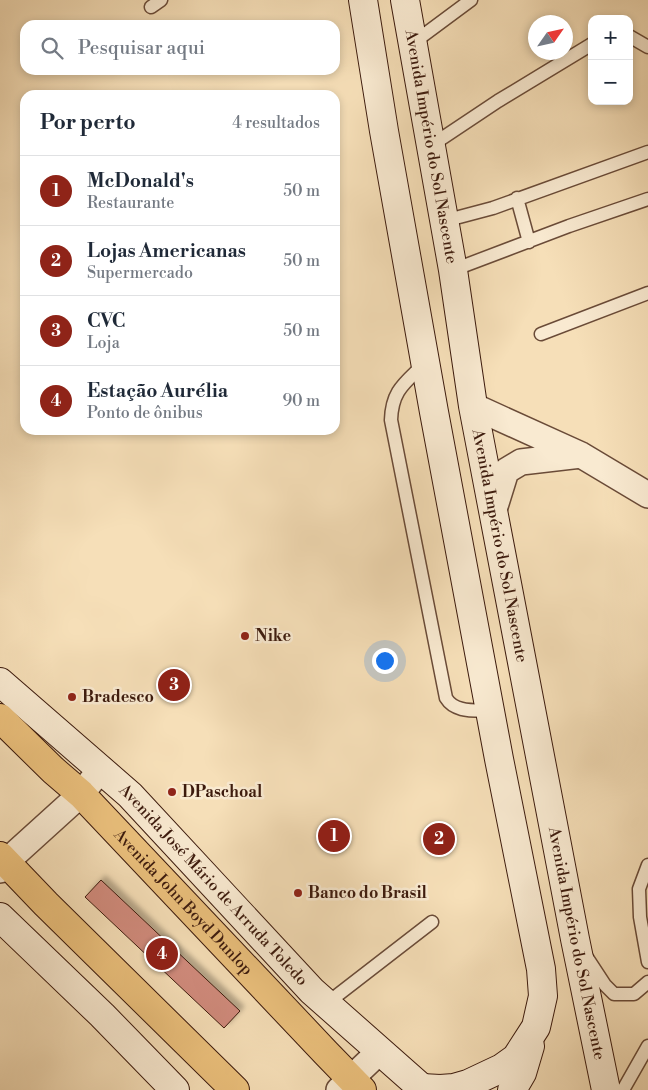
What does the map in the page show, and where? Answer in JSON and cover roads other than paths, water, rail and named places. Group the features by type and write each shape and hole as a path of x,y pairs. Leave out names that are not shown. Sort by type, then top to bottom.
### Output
{"main road":[{"path":"363,0 384,131 426,362 541,969 543,996 536,1028 522,1073 512,1090"},
{"name":"Avenida Império do Sol Nascente","path":"405,0 453,270 473,406 575,939 606,1090"},
{"name":"Avenida José Mário de Arruda Toledo","path":"0,682 130,795 312,991 423,1089"},
{"name":"Avenida John Boyd Dunlop","path":"0,718 53,770 81,794 351,1086"},
{"path":"2,862 235,1090"},
{"path":"0,917 102,1015 175,1090"},
{"path":"423,1089 454,1088 468,1084 509,1064 522,1050 536,1028"}],"street":[{"path":"473,406 581,455 648,495"},
{"path":"493,513 506,471 521,462 581,455"},
{"path":"2,862 81,794 100,769"},
{"path":"351,1086 380,1051"}],"lane":[{"path":"412,43 471,0"},
{"path":"633,38 648,47"},
{"path":"432,146 498,101 588,46"},
{"path":"444,221 493,208 648,152"},
{"path":"517,198 529,242"},
{"path":"453,270 648,199"},
{"path":"541,334 648,293"},
{"path":"426,362 397,391 391,407 391,420 446,698 452,706 457,708 491,712"},
{"path":"648,866 638,889 640,917 648,962"},
{"path":"326,1004 432,922"},
{"path":"575,939 614,994 634,994 648,982"},
{"path":"623,1090 648,1046"}],"place":[{"name":"Nike","path":"245,636"},
{"name":"CVC","path":"174,685"},
{"name":"Bradesco","path":"72,697"},
{"name":"DPaschoal","path":"172,792"},
{"name":"McDonald's","path":"334,836"},
{"name":"Lojas Americanas","path":"439,839"},
{"name":"Banco do Brasil","path":"298,893"},
{"name":"Estação Aurélia","path":"162,954"}]}
